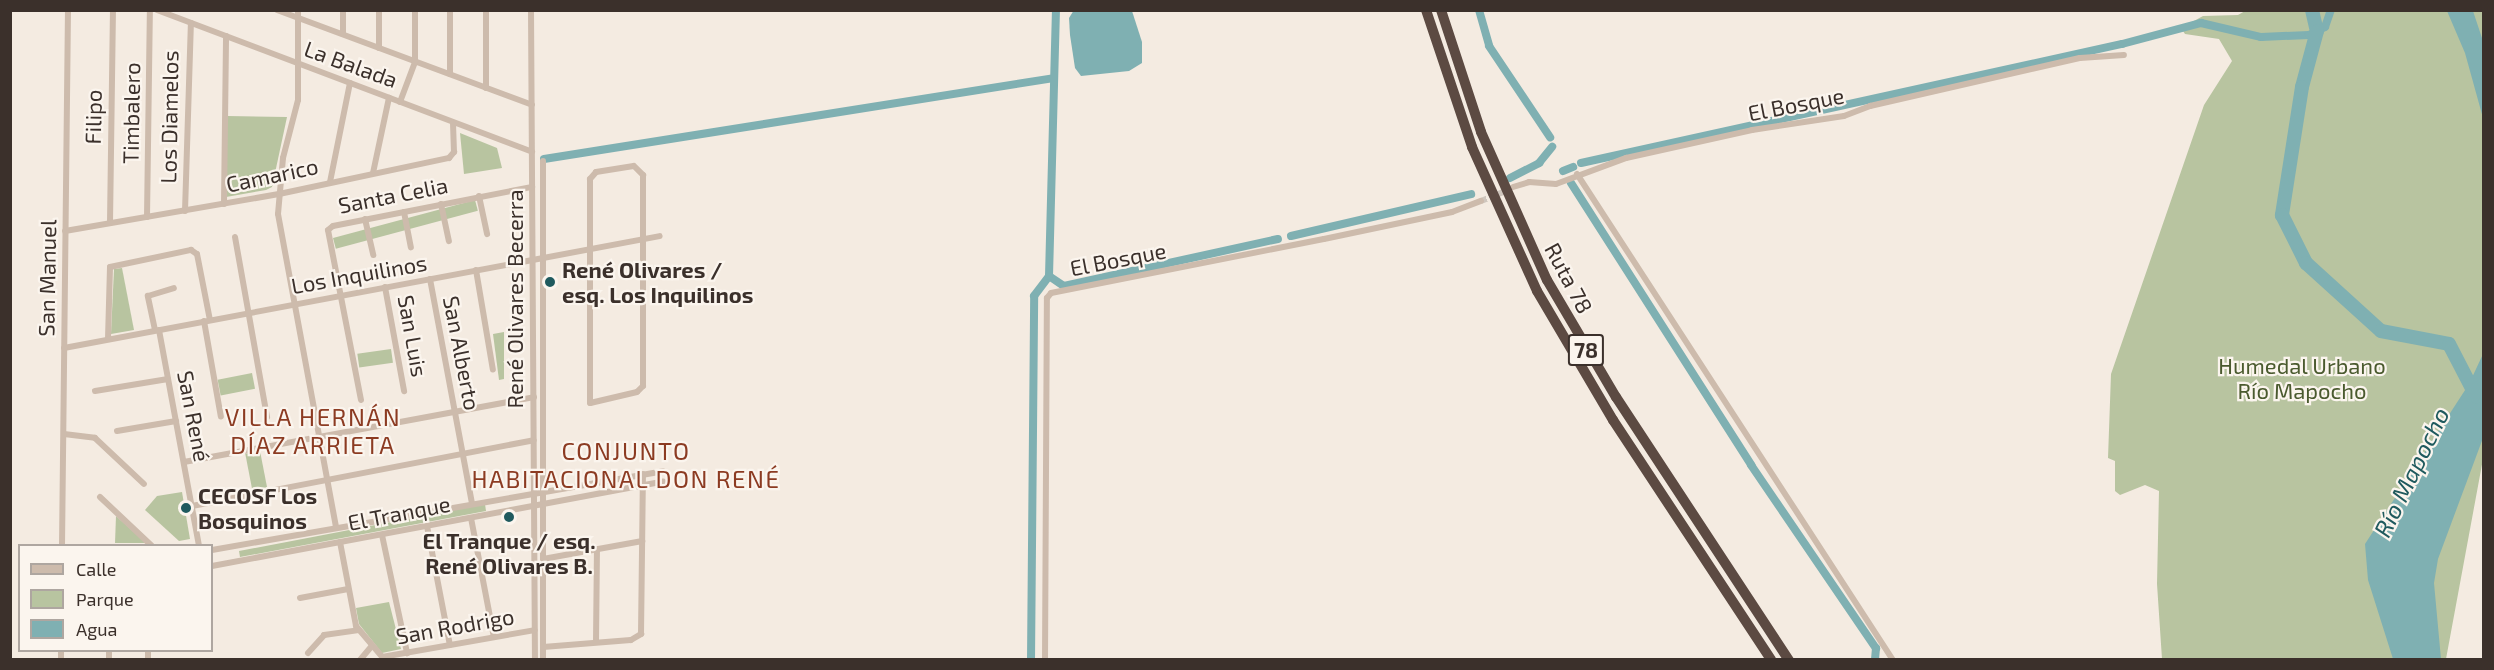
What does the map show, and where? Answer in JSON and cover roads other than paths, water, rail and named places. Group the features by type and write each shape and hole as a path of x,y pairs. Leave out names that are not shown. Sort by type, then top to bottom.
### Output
{"highway":[{"name":"Ruta 78","path":"1426,10 1472,147 1537,291 1613,420 1771,660"},
{"name":"Ruta 78","path":"1441,10 1481,132 1552,290 1622,407 1789,660"}],"street":[{"name":"San Manuel","path":"62,544 68,10"},
{"name":"Filipo","path":"110,223 113,10"},
{"name":"Timbalero","path":"147,217 150,10"},
{"name":"La Balada","path":"157,10 532,152"},
{"path":"277,10 532,105"},
{"path":"298,10 296,110 283,158 278,214 336,528"},
{"path":"343,10 343,34"},
{"path":"379,10 379,48"},
{"path":"400,102 415,62 415,10"},
{"path":"450,10 450,74"},
{"path":"486,10 486,88"},
{"name":"René Olivares Becerra","path":"531,10 535,660"},
{"name":"Los Diamelos","path":"185,211 191,23"},
{"path":"224,204 226,36"},
{"name":"El Bosque","path":"1513,187 1530,182 1556,184 1577,174 1626,158 1752,130 1844,116 1870,106 2080,58 2124,55"},
{"path":"330,182 350,83"},
{"path":"373,173 389,98"},
{"name":"Camarico","path":"65,231 279,194 451,157 454,152 453,123"},
{"name":"René Olivares Becerra","path":"543,161 543,660"},
{"path":"634,166 643,175 640,390 590,403 589,250 590,179 596,172 634,166"},
{"path":"1577,174 1893,660"},
{"name":"Santa Celia","path":"361,400 326,233 333,226 532,187"},
{"path":"479,196 487,234"},
{"name":"El Bosque","path":"1045,660 1047,298 1051,293 1452,212 1481,201"},
{"path":"441,204 449,241"},
{"path":"404,212 411,247"},
{"path":"365,219 373,255"},
{"name":"Los Inquilinos","path":"64,348 660,236"},
{"path":"235,237 267,417"},
{"path":"108,339 110,267 196,252 221,417"},
{"path":"476,270 493,370"},
{"name":"San Alberto","path":"430,279 472,504"},
{"name":"San Luis","path":"385,287 404,391"},
{"name":"San René","path":"174,288 148,296 168,379 199,544"},
{"path":"95,391 168,379"},
{"path":"184,462 534,397"},
{"path":"117,432 176,422"},
{"path":"64,434 95,438 144,484"},
{"path":"192,506 534,440"},
{"name":"El Tranque","path":"213,550 663,471"},
{"path":"543,647 634,639 642,628 643,474"},
{"name":"El Tranque","path":"213,566 663,482"},
{"path":"100,497 150,544"},
{"path":"490,501 493,514"},
{"path":"471,518 494,637"},
{"path":"426,526 450,645"},
{"path":"382,534 407,653"},
{"path":"543,559 642,541"},
{"path":"340,542 348,589 359,630 383,658"},
{"path":"234,547 236,561"},
{"path":"596,642 597,549"},
{"path":"300,598 348,589"},
{"path":"308,653 324,635 359,630"},
{"name":"San Rodrigo","path":"383,658 535,630"},
{"path":"360,660 372,647"}],"water":[{"path":"1074,10 1132,11 1142,42 1142,63 1129,71 1081,76 1075,68 1070,35 1069,18"},
{"path":"2447,11 2473,11 2483,41 2483,118 2465,53"},
{"path":"2483,354 2483,438 2438,559 2434,583 2441,659 2393,659 2368,580 2365,544 2469,384"}],"waterway":[{"path":"1031,660 1034,296 1049,276 1056,10"},
{"path":"1479,10 1489,46 1550,137"},
{"path":"2312,10 2317,31 2302,87 2282,215 2306,263 2381,331 2449,344 2476,396"},
{"path":"1581,163 2122,44 2201,23 2261,37 2309,35 2325,27 2331,10"},
{"path":"544,159 1054,78"},
{"path":"1510,178 1539,163 1552,147"},
{"path":"1563,171 1573,167"},
{"path":"1571,183 1751,465 1876,648 1875,660"},
{"path":"1291,236 1471,194"},
{"path":"1049,276 1064,286 1278,239"}],"tunnel":[{"path":"1481,201 1510,189"}],"place":[{"name":"René Olivares / esq. Los Inquilinos","path":"550,282"},
{"name":"CECOSF Los Bosquinos","path":"186,508"},
{"name":"El Tranque / esq. René Olivares B.","path":"509,517"}],"district":[{"name":"VILLA HERNÁN DÍAZ ARRIETA","path":"313,431"},
{"name":"CONJUNTO HABITACIONAL DON RENÉ","path":"626,465"}],"park label":[{"name":"Humedal Urbano Río Mapocho","path":"2302,378"}],"water label":[{"name":"Río Mapocho","path":"2411,472"}]}
